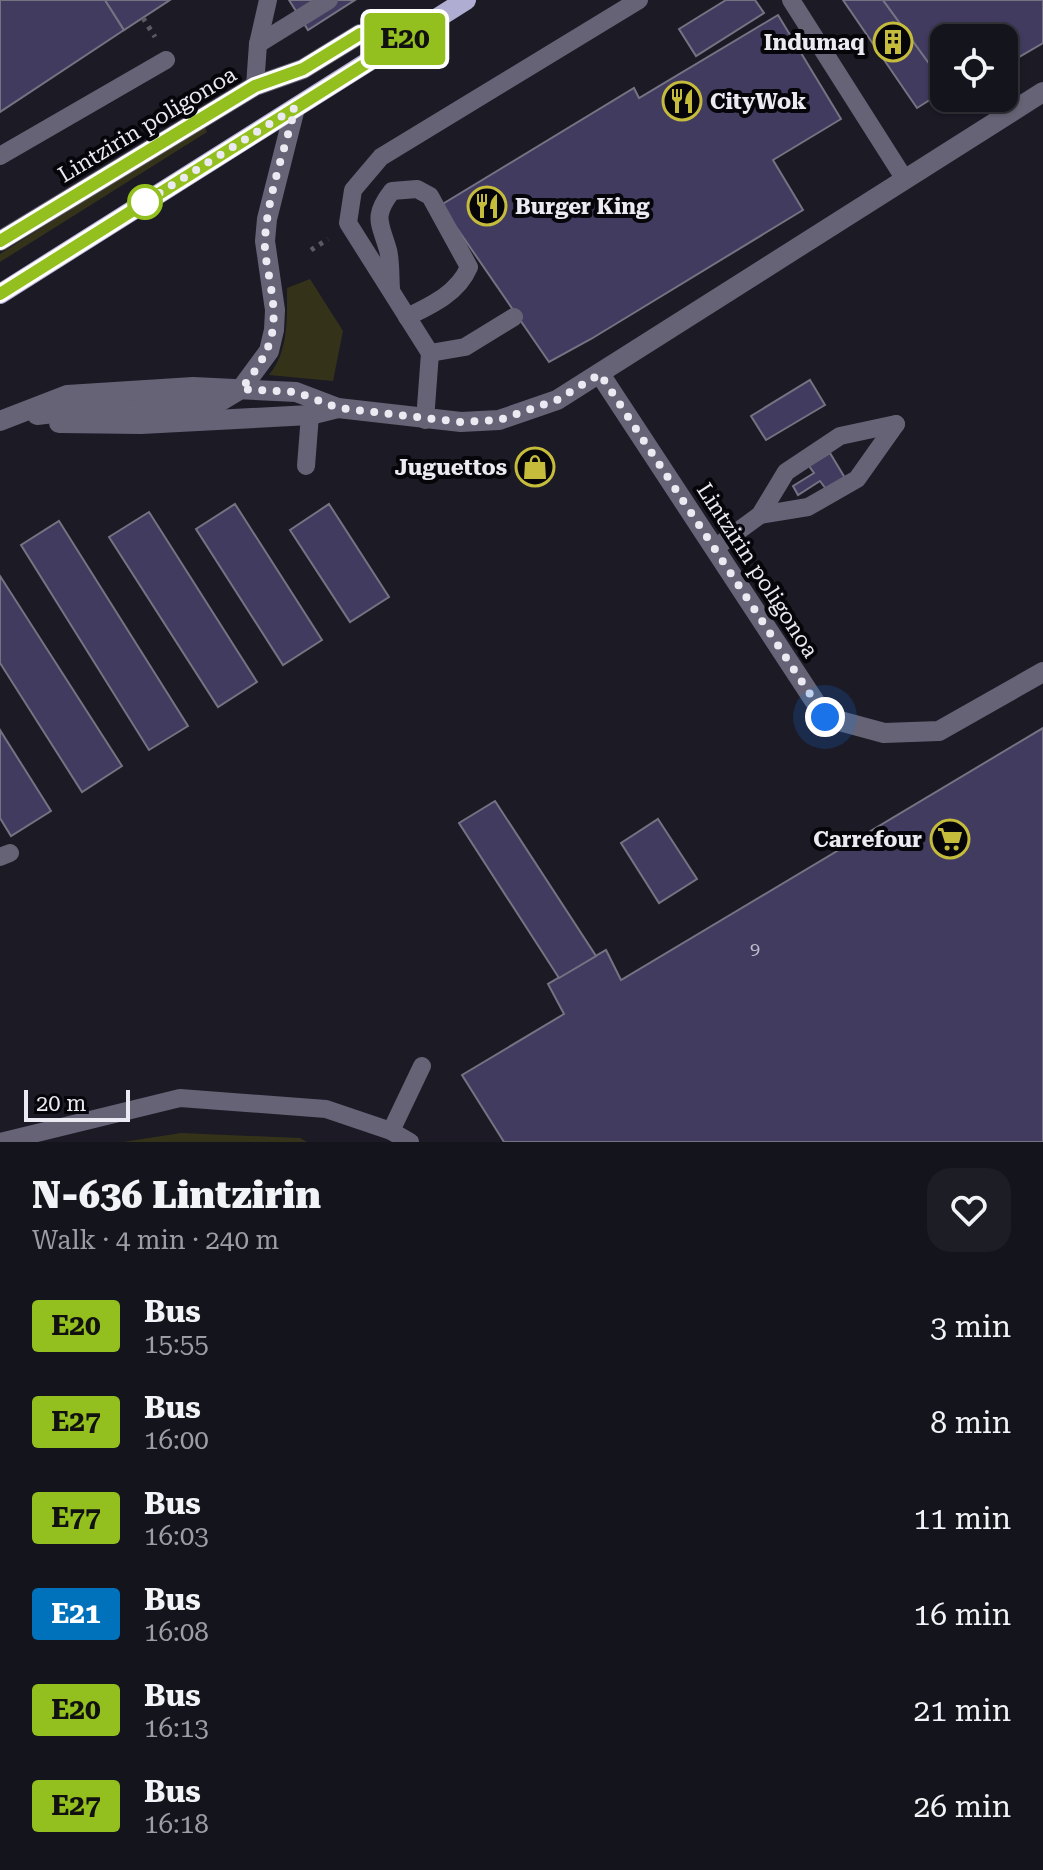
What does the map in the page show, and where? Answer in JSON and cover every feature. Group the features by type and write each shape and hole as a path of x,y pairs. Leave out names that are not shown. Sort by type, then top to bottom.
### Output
{"main road":[{"path":"0,294 466,0"}],"street":[{"name":"Lintzirin poligonoa","path":"0,241 255,86 303,69 360,34 413,34"},
{"path":"241,389 296,392 338,408 461,422 499,420 557,400 1043,92"},
{"path":"0,421 104,407 221,401 241,389 269,351 274,330 275,310 265,241 267,219 295,108"},
{"name":"Lintzirin poligonoa","path":"600,374 825,717 884,733 939,731 1043,672"},
{"path":"0,421 141,424 310,415 338,408"}],"lane":[{"path":"255,86 258,44 268,0"},
{"path":"258,44 329,0"},
{"path":"425,420 430,353 348,223 353,190 381,157 639,0"},
{"path":"791,0 904,178"},
{"path":"0,156 164,54"},
{"path":"391,291 389,253 378,221 383,204 392,191 417,189 430,196 469,267 462,283 433,305 407,317"},
{"path":"430,353 465,347 514,317"},
{"path":"306,466 310,415"},
{"path":"715,548 760,515 786,472 840,436 896,424 857,479 808,507 760,515"},
{"path":"391,1131 422,1066"},
{"path":"0,1142 180,1098 326,1109 391,1131 410,1142"}],"path":[{"path":"143,18 164,54"}],"shaded area":[{"path":"204,125 207,132 0,262 0,254"},
{"path":"310,279 343,331 333,381 269,375 276,366 283,345 287,288"},
{"path":"181,1133 300,1138 307,1142 123,1142"}],"building":[{"path":"0,0 105,0 124,30 0,112"},
{"path":"105,0 170,0 124,30"},
{"path":"289,0 355,0 308,30"},
{"path":"726,0 755,0 764,13 696,56 679,29"},
{"name":"Indumaq","path":"843,0 883,0 930,65 930,100 917,108"},
{"path":"883,0 1043,0 1043,43 1018,58 1018,24 930,24 930,65"},
{"path":"778,15 841,119 773,160 803,210 549,362 441,205 634,88 639,98"},
{"path":"810,380 825,405 766,440 751,416"},
{"path":"830,453 845,478 826,489 820,481 798,495 793,486 814,473 809,466"},
{"path":"235,504 322,640 283,665 196,529"},
{"path":"329,504 389,597 350,622 290,530"},
{"path":"149,512 257,682 218,707 109,537"},
{"path":"59,521 188,726 149,750 21,545"},
{"path":"0,576 122,766 82,792 0,663"},
{"name":"Carrefour","path":"1043,728 1043,1142 504,1142 462,1075 564,1014 548,984 606,950 621,980"},
{"path":"0,730 51,811 11,836 0,818"},
{"path":"495,801 596,956 559,978 459,823"},
{"path":"658,819 697,879 659,903 621,843"}],"bus line":[{"name":"E20","path":"0,241 255,86 303,69 360,34 413,34 0,294"}],"place":[{"name":"Indumaq","path":"893,42"},
{"name":"CityWok","path":"682,101"},
{"name":"Burger King","path":"487,206"},
{"name":"Juguettos","path":"535,467"},
{"name":"Carrefour","path":"950,839"}],"route":[{"path":"145,202 134,209 295,108 267,219 266,261 275,310 274,330 269,351 241,389 296,392 338,408 461,422 499,420 557,400 600,374 825,717"}]}
